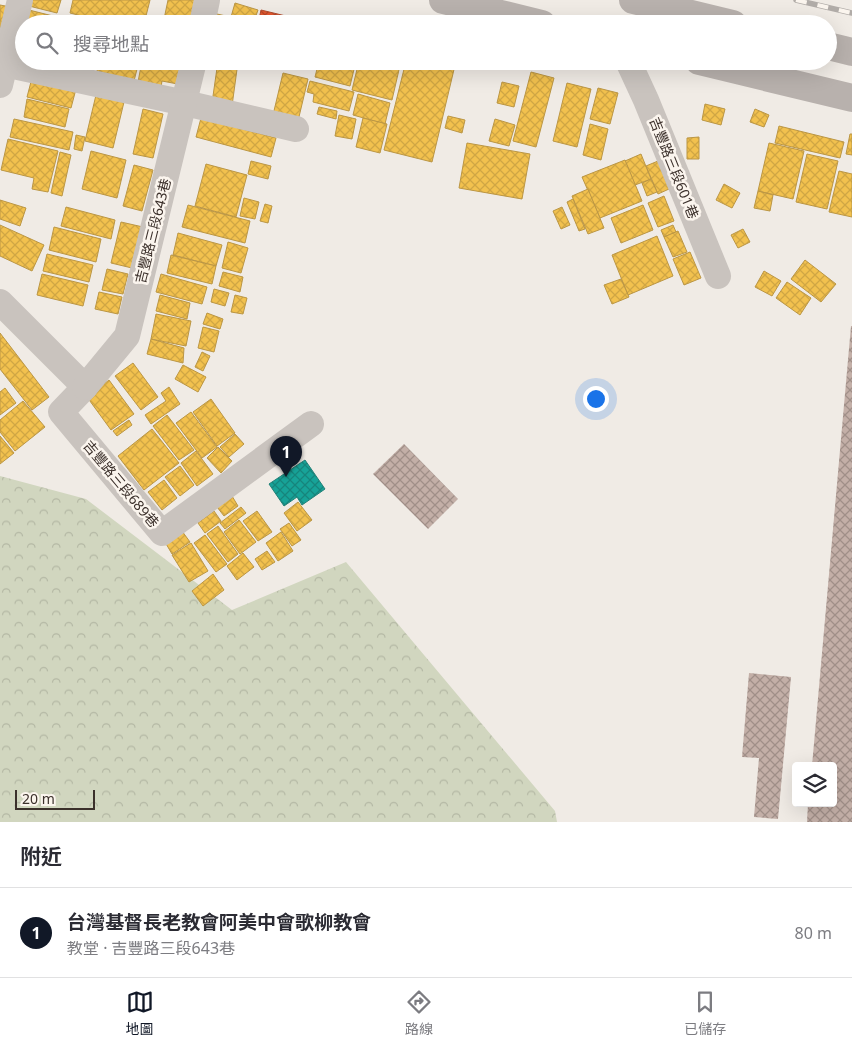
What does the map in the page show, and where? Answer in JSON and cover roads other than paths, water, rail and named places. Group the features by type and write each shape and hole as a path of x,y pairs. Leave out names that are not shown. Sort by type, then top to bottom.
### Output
{"main road":[{"path":"443,0 505,15"},
{"path":"634,0 696,15"},
{"path":"837,48 852,52"},
{"path":"736,70 852,98"}],"street":[{"path":"16,15 20,0"},
{"path":"204,15 207,0"},
{"path":"15,21 2,75 185,103 296,129"},
{"name":"吉豐路三段643巷","path":"85,387 127,336 192,70"},
{"name":"吉豐路三段601巷","path":"632,70 718,276"},
{"path":"0,302 85,387"},
{"name":"吉豐路三段689巷","path":"85,387 61,412 162,534 311,424"}],"railway":[{"path":"796,0 852,13"}],"place":[{"name":"台灣基督長老教會阿美中會歌柳教會","path":"286,477"}]}
